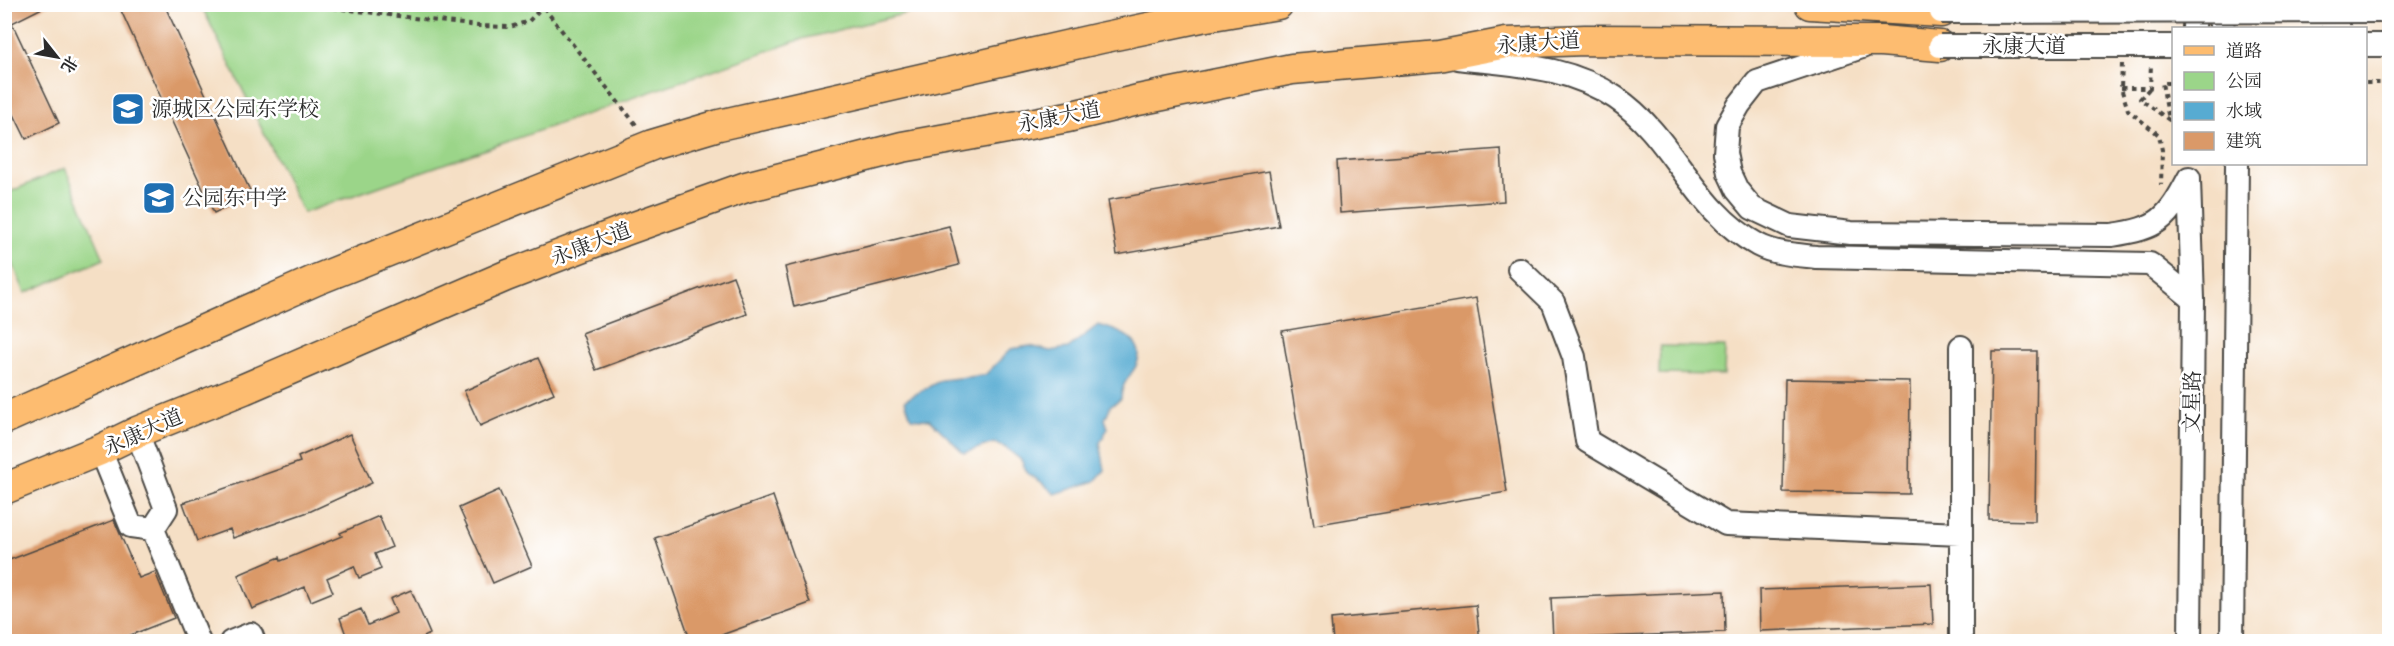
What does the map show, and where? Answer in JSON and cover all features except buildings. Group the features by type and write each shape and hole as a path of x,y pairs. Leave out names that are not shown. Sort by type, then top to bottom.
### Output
{"main road":[{"path":"4,419 316,280 652,145 719,125 1101,38 1200,17 1278,4"},
{"name":"永康大道","path":"1810,4 1941,12"},
{"name":"永康大道","path":"4,489 506,276 623,231 746,188 902,147 1068,117 1138,100 1292,69 1439,56 1506,43 1881,41 1940,46"}],"street":[{"path":"2194,27 2195,4"},
{"path":"2213,4 2223,27"},
{"path":"2235,4 2236,27"},
{"name":"永康大道","path":"1941,12 2390,11"},
{"path":"1881,41 1757,82 1739,105 1727,126 1725,153 1729,173 1737,190 1752,208 1790,226 1851,233 2112,235 2139,231 2161,221 2176,204 2189,171"},
{"path":"2367,45 2390,45"},
{"name":"永康大道","path":"1940,46 2172,46"},
{"path":"1439,56 1556,70 1589,82 1617,98 1646,121 1705,202 1734,228 1760,246 1786,253 1816,257 2150,264 2193,298"},
{"name":"文星路","path":"2232,642 2237,165"},
{"name":"文星路","path":"2189,171 2193,298 2190,642"},
{"path":"1519,269 1553,302 1574,357 1587,441 1597,447 1726,524 1961,534"},
{"path":"1961,347 1961,642"},
{"path":"137,432 166,509 153,529"},
{"path":"100,450 131,526 153,529"},
{"path":"153,529 198,642"},
{"path":"231,642 251,633 254,642"}],"path":[{"path":"325,4 334,8 478,26 510,27 529,21 544,6 652,145"},
{"path":"2123,52 2121,88 2128,110 2159,135 2162,150 2162,186"},
{"path":"2150,88 2140,99 2169,120 2162,83 2172,83"},
{"path":"2367,83 2390,83"}],"green space":[{"path":"201,5 940,5 802,39 303,213"},
{"path":"65,168 104,259 25,293 5,245 5,194"},
{"path":"1660,346 1725,347 1724,375 1659,374"}],"water":[{"path":"1098,325 1122,333 1129,338 1135,343 1139,357 1124,385 1121,399 1111,405 1105,419 1108,428 1100,443 1105,470 1095,481 1055,494 1028,474 1021,460 1006,448 994,443 964,453 930,420 911,418 905,400 941,380 985,375 1011,349 1030,346 1050,351 1068,348"}],"place":[{"name":"源城区公园东学校","path":"128,109"},
{"name":"公园东中学","path":"159,198"}]}
